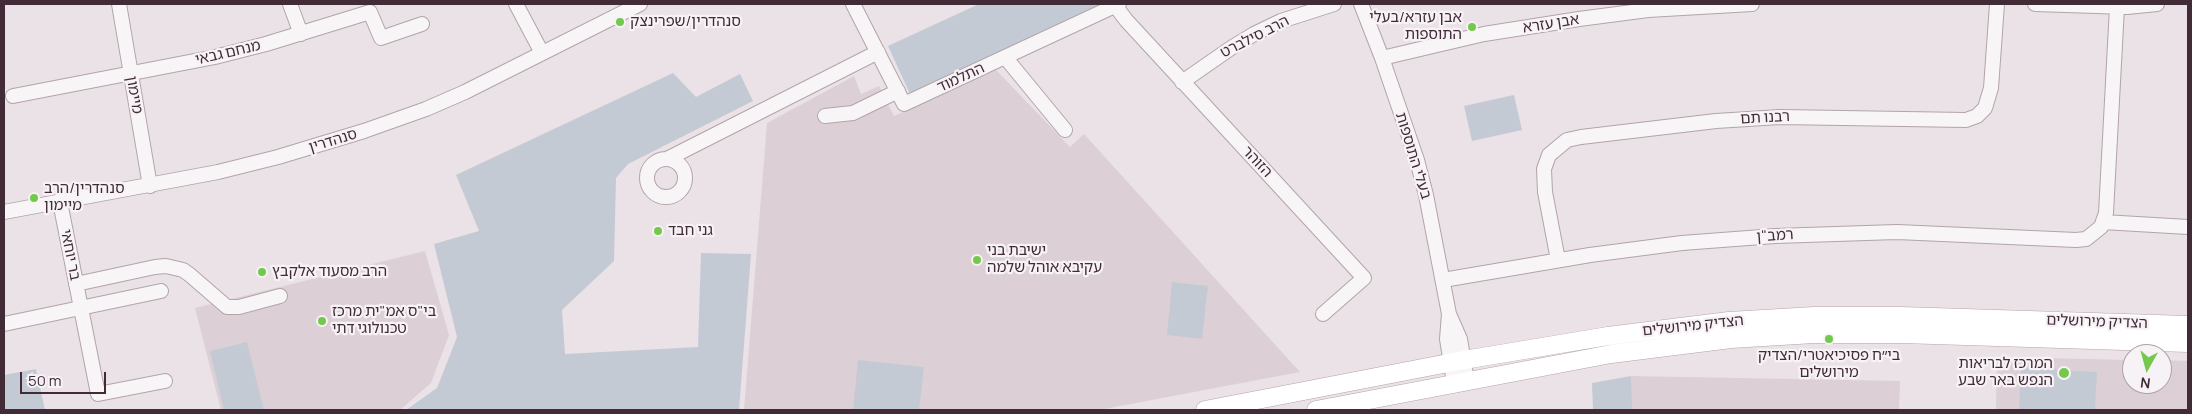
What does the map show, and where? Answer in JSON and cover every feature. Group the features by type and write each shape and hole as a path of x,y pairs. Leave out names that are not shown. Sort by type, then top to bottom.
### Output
{"main road":[{"name":"הצדיק מירושלים","path":"1205,410 1457,362 1671,327 1776,318 1908,316 2188,325"},
{"name":"הצדיק מירושלים","path":"1316,410 1611,354 1673,345 1777,336 1901,334 2188,344"}],"street":[{"name":"מיימון","path":"119,4 150,186"},
{"path":"290,4 300,34"},
{"path":"516,4 542,54"},
{"name":"סנהדרין","path":"4,212 150,186 278,157 364,131 434,106 500,76 640,4"},
{"path":"825,116 853,113 898,91 852,4"},
{"name":"הזוהר","path":"1116,4 1126,20 1182,82 1364,278 1323,314"},
{"name":"התלמוד","path":"898,91 904,104 1116,4"},
{"name":"הרב סילברט","path":"1182,82 1254,34 1281,21 1334,4"},
{"name":"בעלי התוספות","path":"1361,4 1382,58 1419,168 1450,314 1460,339 1457,362 1461,382"},
{"name":"אבן עזרא","path":"1382,58 1484,34 1578,19 1648,10 1752,4"},
{"name":"רבנו תם","path":"1558,260 1545,192 1544,169 1549,155 1567,140 1709,122 1780,117 1966,120 1977,116 1985,108 1991,88 1997,4"},
{"path":"2035,4 2117,6 2157,4"},
{"path":"2117,6 2107,203 2103,222 2188,228"},
{"name":"מנחם גבאי","path":"13,96 215,57 300,34 370,12 381,38 422,24"},
{"path":"667,159 878,52"},
{"path":"1005,57 1065,130"},
{"name":"בר יוחאי","path":"60,202 98,394 165,381"},
{"name":"רמב\"ן","path":"1443,280 1558,260 1682,243 1846,232 1934,233 2076,240 2086,239 2096,233 2103,222"},
{"path":"76,284 166,266 183,270 190,274 227,307 239,307 280,296"},
{"path":"4,324 160,292"}],"shaded area":[{"path":"979,4 1099,4 1101,6 910,94 888,46"},
{"name":"ישיבת בני עקיבא אוהל שלמה","path":"996,70 1070,147 1084,134 1300,372 1099,410 744,410 767,123 854,76 861,94 879,86 894,116"},
{"path":"673,73 696,97 740,74 753,101 628,164 616,178 614,261 562,310 565,354 698,347 701,253 751,254 739,410 406,410 437,388 457,337 434,244 479,231 456,175"},
{"path":"1514,95 1522,130 1472,141 1464,106"},
{"name":"בי\"ס אמ\"ית מרכז טכנולוגי דתי","path":"425,251 449,335 431,383 400,410 221,410 195,308"},
{"path":"1172,282 1208,286 1202,339 1167,335"},
{"path":"247,342 264,410 224,410 210,351"},
{"name":"המרכז לבריאות הנפש באר שבע","path":"1997,357 2122,360 2122,394 2172,394 2172,360 2188,361 2188,410 1996,410"},
{"path":"858,360 924,367 919,410 853,410"},
{"path":"2021,368 2097,372 2095,410 2019,410"},
{"path":"36,369 45,410 4,410 4,375"},
{"path":"1631,376 1900,381 1899,410 1630,410"},
{"path":"1631,376 1632,410 1593,410 1592,383"}],"place":[{"name":"סנהדרין/שפרינצק","path":"620,22"},
{"name":"אבן עזרא/בעלי התוספות","path":"1472,27"},
{"name":"סנהדרין/הרב מיימון","path":"34,198"},
{"name":"גני חבד","path":"658,231"},
{"name":"ישיבת בני עקיבא אוהל שלמה","path":"977,260"},
{"name":"הרב מסעוד אלקבץ","path":"262,272"},
{"name":"בי\"ס אמ\"ית מרכז טכנולוגי דתי","path":"322,321"},
{"name":"בי״ח פסיכיאטרי/הצדיק מירושלים","path":"1829,339"},
{"name":"המרכז לבריאות הנפש באר שבע","path":"2064,373"}]}
